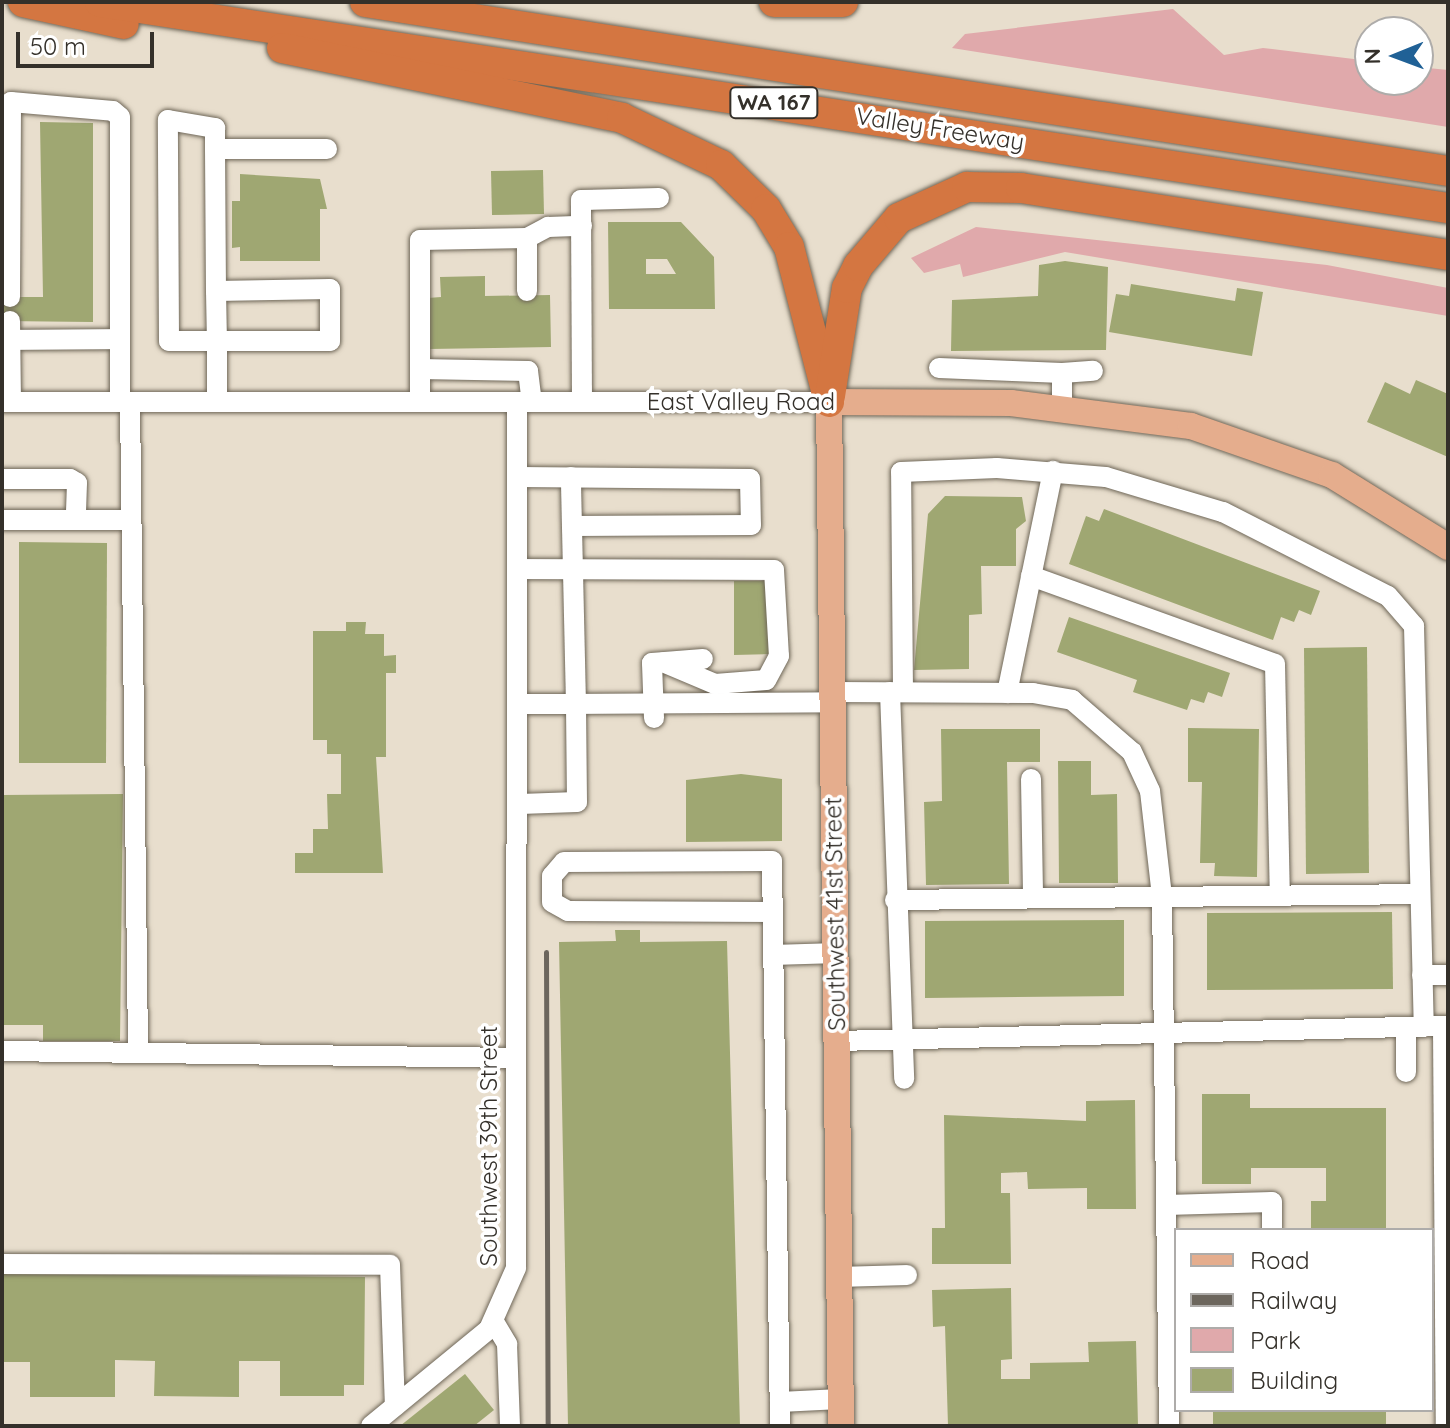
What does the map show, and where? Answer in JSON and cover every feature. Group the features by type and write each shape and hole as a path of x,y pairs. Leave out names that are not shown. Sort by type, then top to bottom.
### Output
{"highway":[{"path":"23,2 366,62 622,118 671,138 721,165 779,228 797,265 829,402"},
{"name":"Valley Freeway","path":"100,2 1448,208"},
{"path":"365,2 1448,171"},
{"name":"WA 167","path":"471,2 1448,156"},
{"path":"774,2 843,2"},
{"path":"829,402 847,288 858,266 899,218 967,187 1021,188 1448,255"}],"main road":[{"name":"East Valley Road","path":"829,402 1011,403 1144,415 1278,452 1384,502 1448,547"},
{"name":"Southwest 41st Street","path":"829,402 841,1426"}],"street":[{"path":"10,297 11,102 113,111 120,117 120,339 131,520 138,1050"},
{"path":"216,291 330,289 330,341 217,341 169,341 168,120 215,128 216,291 217,341 217,402"},
{"path":"215,149 327,149"},
{"path":"582,402 581,200 659,198"},
{"path":"420,402 420,240 527,238 548,227 582,226"},
{"path":"527,238 527,291"},
{"path":"6,402 10,331 120,339"},
{"path":"939,368 1011,373 1093,371"},
{"path":"420,369 528,371 524,402"},
{"path":"965,371 965,402"},
{"path":"1011,373 1011,403"},
{"path":"1062,373 1062,407"},
{"name":"East Valley Road","path":"6,402 829,402"},
{"name":"Southwest 39th Street","path":"371,1426 494,1322 516,1268 522,704 518,477 524,402"},
{"path":"1007,693 1053,471"},
{"path":"904,1079 899,1040 895,900 901,472 1053,471 1106,477 1223,512 1322,558 1409,615 1422,975 1430,1027 1446,1426"},
{"path":"518,477 750,479 751,525 573,526"},
{"path":"520,804 577,802 571,477"},
{"path":"2,479 70,479 77,483 76,520"},
{"path":"2,520 131,520"},
{"path":"520,569 703,567 774,570 780,579 774,670 751,685 715,684 663,662"},
{"path":"1031,576 1275,664 1280,895"},
{"path":"654,711 652,663 703,659"},
{"path":"522,704 576,704 654,711 896,692 1007,693 1072,700 1132,752 1160,834 1166,1205 1172,1339 1169,1426"},
{"path":"1031,779 1033,898"},
{"path":"772,912 568,911 552,902 552,876 564,862 772,861 780,1426"},
{"path":"895,900 1420,894"},
{"path":"774,955 836,953"},
{"path":"1422,975 1448,975"},
{"path":"837,1041 1430,1027"},
{"path":"1406,1072 1430,1027"},
{"path":"2,1051 138,1050 516,1058"},
{"path":"1166,1205 1272,1202 1272,1228"},
{"path":"2,1264 390,1265 395,1406"},
{"path":"839,1277 907,1275"},
{"path":"494,1322 507,1344 510,1426"},
{"path":"780,1402 840,1399"}],"green space":[{"path":"1173,9 1224,55 1263,48 1354,59 1354,96 1434,96 1434,69 1448,70 1448,127 952,48 965,34"},
{"path":"976,227 1327,265 1448,288 1448,316 1065,252 963,277 960,264 924,273 911,258"}],"building":[{"path":"40,122 93,123 93,322 2,321 2,297 43,297"},
{"path":"543,170 544,214 492,215 491,171"},
{"path":"240,174 320,179 327,209 320,209 320,261 240,261 240,247 232,248 232,201 240,201"},
{"path":"608,222 681,222 714,257 715,309 609,309","holes":["646,259 667,259 676,274 646,274"]},
{"path":"1065,261 1108,267 1106,350 951,351 952,300 1038,296 1039,265"},
{"path":"485,276 485,296 550,295 551,347 429,349 428,298 441,297 440,277"},
{"path":"1131,284 1235,301 1237,288 1263,292 1252,356 1109,332 1116,294 1129,296"},
{"path":"1416,380 1448,394 1448,457 1367,422 1385,382 1410,394"},
{"path":"945,496 1022,497 1026,521 1016,529 1016,566 981,566 982,614 969,615 969,669 914,670 928,514"},
{"path":"1104,509 1320,591 1311,615 1299,610 1294,622 1281,617 1273,640 1069,564 1086,516 1099,521"},
{"path":"19,542 107,543 106,763 19,763"},
{"path":"734,581 769,581 769,654 734,655"},
{"path":"1069,617 1230,673 1222,697 1208,692 1204,703 1191,699 1187,710 1133,692 1137,680 1057,652"},
{"path":"346,622 366,622 365,634 384,634 384,656 396,655 396,673 386,673 386,757 376,757 383,873 295,873 295,853 313,853 313,829 328,829 327,794 341,794 341,754 327,754 327,740 313,740 313,631 346,631"},
{"path":"1367,647 1369,873 1306,874 1304,648"},
{"path":"1188,728 1259,729 1257,877 1214,876 1215,863 1200,863 1202,782 1188,782"},
{"path":"941,729 1040,729 1040,762 1007,762 1009,884 926,885 924,802 942,801"},
{"path":"1058,761 1091,761 1091,795 1117,794 1118,883 1059,883"},
{"path":"741,774 782,779 782,841 686,842 686,780"},
{"path":"123,794 120,1041 43,1041 43,1025 2,1025 2,795"},
{"path":"1392,912 1393,989 1207,990 1207,913"},
{"path":"1124,920 1124,996 925,998 925,921"},
{"path":"615,930 640,930 640,942 727,941 740,1426 568,1426 559,942 616,941"},
{"path":"1202,1094 1250,1094 1250,1108 1386,1108 1386,1228 1311,1228 1311,1201 1326,1201 1326,1168 1251,1168 1251,1184 1202,1184"},
{"path":"1135,1100 1136,1209 1087,1209 1087,1188 1028,1189 1027,1172 1001,1173 1001,1193 1010,1193 1011,1264 932,1264 932,1228 945,1228 944,1115 1086,1121 1086,1101"},
{"path":"2,1274 365,1277 364,1385 344,1385 344,1396 280,1396 280,1361 239,1361 239,1397 154,1396 155,1361 115,1360 115,1397 30,1397 30,1362 2,1362"},
{"path":"1011,1288 1012,1359 1001,1360 1001,1379 1030,1379 1030,1363 1089,1362 1088,1342 1136,1341 1138,1426 948,1426 945,1326 933,1327 932,1290"},
{"path":"465,1374 494,1410 474,1426 400,1426"},
{"path":"1213,1412 1386,1412 1386,1426 1213,1426"}],"railway":[{"path":"546,952 548,1426"}]}
